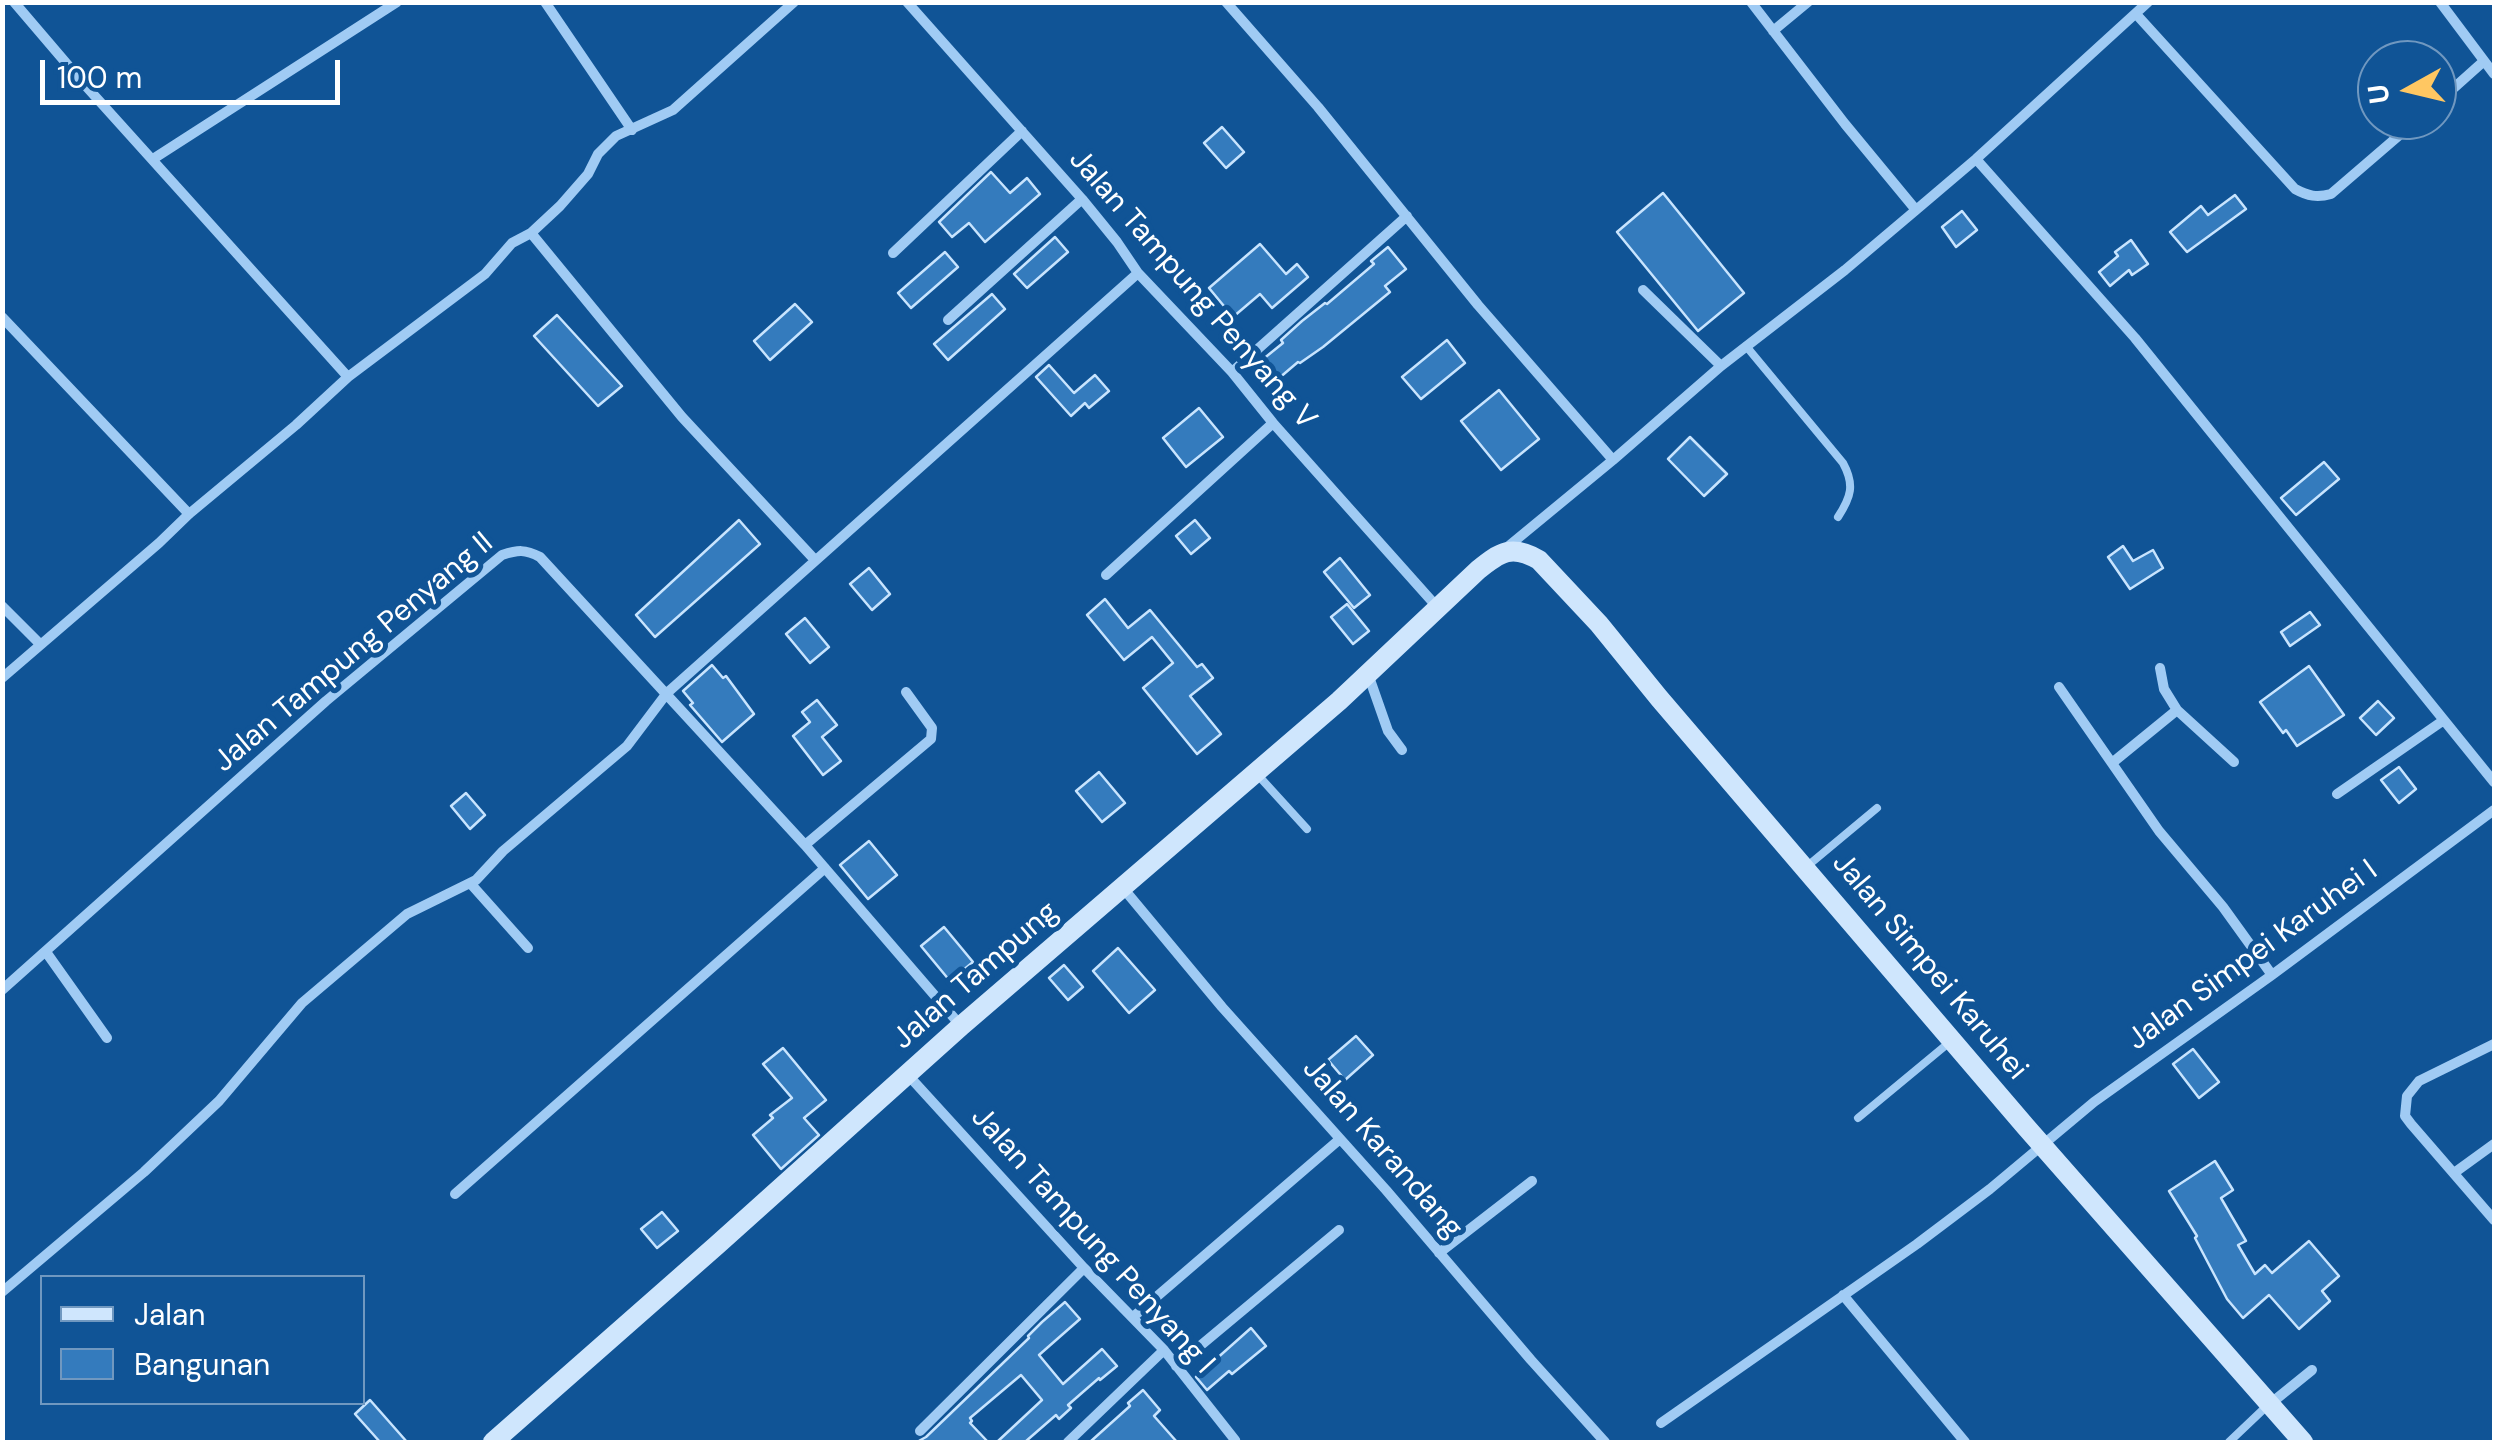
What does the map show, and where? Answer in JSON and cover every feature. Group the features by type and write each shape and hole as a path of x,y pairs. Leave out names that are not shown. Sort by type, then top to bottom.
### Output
{"main road":[{"name":"Jalan Tampung","path":"492,1442 961,1026 1256,773 1498,554"},
{"name":"Jalan Simpei Karuhei","path":"1498,554 1529,554 1551,572 2042,1146 2304,1442"}],"street":[{"path":"14,2 348,377"},
{"path":"153,159 397,2"},
{"path":"545,2 632,130"},
{"path":"2,678 348,377 485,274 512,243 531,234 588,174 598,154 616,136 673,110 794,2"},
{"name":"Jalan Tampung Penyang V","path":"907,2 1082,199 1138,273 1232,372 1273,424 1439,609"},
{"path":"1226,2 1478,305 1613,460"},
{"path":"1751,2 1916,210"},
{"path":"1773,30 1808,2"},
{"path":"1498,554 1746,346 1916,210 2148,2"},
{"path":"2440,2 2494,74"},
{"path":"2136,14 2294,189 2306,195 2318,198 2331,194 2394,140"},
{"path":"2457,86 2484,62"},
{"path":"893,254 1022,131"},
{"path":"1976,159 2135,338 2494,782"},
{"path":"948,320 1082,199"},
{"path":"1232,372 1407,216"},
{"path":"531,234 682,417 815,560"},
{"path":"2,1292 144,1172 219,1101 302,1002 407,914 470,883 627,746 666,693 1138,273"},
{"path":"1643,290 1722,366"},
{"path":"2,317 188,514"},
{"path":"1106,575 1273,424"},
{"name":"Jalan Tampung Penyang II","path":"2,990 326,701 502,556 527,550 540,557 805,845 961,1026"},
{"path":"2,606 40,644"},
{"path":"2160,668 2164,689 2178,710 2234,762"},
{"path":"1368,674 1388,731 1402,750"},
{"path":"2059,686 2159,831 2223,907 2272,974"},
{"path":"805,845 931,738 932,728 906,692"},
{"path":"2112,763 2178,710"},
{"path":"2337,794 2444,720"},
{"name":"Jalan Simpei Karuhei I","path":"1661,1424 1990,1189 2094,1102 2494,810"},
{"path":"455,1194 824,868"},
{"path":"470,883 528,948"},
{"name":"Jalan Karandang","path":"1122,888 1222,1008 1605,1442"},
{"path":"46,952 107,1038"},
{"path":"2494,1044 2420,1080 2407,1096 2405,1116 2494,1220"},
{"name":"Jalan Tampung Penyang I","path":"908,1075 1164,1350 1235,1442"},
{"path":"1133,1318 1340,1138"},
{"path":"2454,1174 2494,1144"},
{"path":"1439,1253 1532,1181"},
{"path":"1176,1366 1339,1230"},
{"path":"920,1431 1084,1268"},
{"path":"1843,1295 1965,1442"},
{"path":"1068,1442 1164,1350"},
{"path":"2269,1404 2312,1370"}],"lane":[{"path":"1746,346 1844,463 1852,487 1838,518"},
{"path":"1256,773 1307,829"},
{"path":"1806,868 1878,808"},
{"path":"1858,1118 1952,1041"},
{"path":"2228,1442 2269,1404"}],"building":[{"path":"1222,127 1244,152 1226,168 1204,143"},
{"path":"991,172 1010,193 1027,178 1040,194 985,242 969,223 952,237 939,222"},
{"path":"1663,193 1744,293 1698,331 1617,232"},
{"path":"2235,195 2246,209 2187,252 2170,232 2201,206 2208,215"},
{"path":"1962,211 1977,230 1956,247 1942,227"},
{"path":"1055,237 1068,252 1027,288 1014,274"},
{"path":"2131,240 2148,264 2132,275 2129,270 2110,286 2099,272"},
{"path":"1260,244 1286,274 1297,264 1308,277 1272,308 1260,294 1233,317 1209,288"},
{"path":"1388,247 1406,269 1385,286 1390,292 1278,379 1262,360 1302,321 1374,264 1371,261"},
{"path":"945,252 958,267 911,308 898,293"},
{"path":"992,294 1005,309 948,360 934,344"},
{"path":"795,304 812,322 770,360 754,341"},
{"path":"557,315 622,386 598,406 534,336"},
{"path":"1447,340 1465,363 1421,399 1402,377"},
{"path":"1049,365 1074,393 1095,375 1109,391 1089,408 1085,403 1071,416 1036,377"},
{"path":"1499,390 1539,439 1501,470 1461,421"},
{"path":"1199,408 1223,437 1186,467 1163,438"},
{"path":"1690,437 1727,474 1704,496 1668,459"},
{"path":"2324,462 2339,479 2296,515 2281,498"},
{"path":"739,520 760,544 655,637 636,615"},
{"path":"1195,520 1210,538 1191,554 1176,536"},
{"path":"2123,546 2133,561 2153,550 2163,568 2130,589 2108,557"},
{"path":"1340,558 1370,595 1354,608 1324,572"},
{"path":"869,568 890,594 872,610 850,584"},
{"path":"1105,599 1128,628 1150,610 1197,667 1202,664 1213,678 1190,696 1221,734 1197,754 1143,688 1173,663 1152,637 1124,660 1087,615"},
{"path":"1347,604 1369,631 1353,644 1331,617"},
{"path":"2310,612 2320,625 2290,646 2281,632"},
{"path":"805,618 829,647 810,663 786,634"},
{"path":"712,665 723,678 726,676 754,714 722,742 683,691"},
{"path":"2309,666 2344,715 2297,746 2260,702"},
{"path":"817,700 837,725 822,737 841,761 823,775 793,736 810,722 802,712"},
{"path":"2378,701 2394,718 2376,735 2360,718"},
{"path":"2399,767 2416,789 2399,803 2381,780"},
{"path":"1099,772 1125,803 1102,822 1076,791"},
{"path":"466,793 485,815 470,829 451,806"},
{"path":"869,841 897,875 868,899 840,865"},
{"path":"944,927 973,962 950,981 921,946"},
{"path":"1118,948 1155,990 1129,1013 1093,971"},
{"path":"1064,965 1083,987 1068,1000 1049,978"},
{"path":"1356,1036 1373,1055 1345,1080 1328,1060"},
{"path":"783,1048 826,1100 804,1118 819,1135 781,1169 753,1135 792,1098 763,1064"},
{"path":"2193,1049 2219,1082 2199,1098 2173,1064"},
{"path":"2215,1161 2233,1190 2221,1198 2246,1241 2238,1245 2255,1274 2265,1265 2272,1273 2309,1241 2339,1276 2322,1291 2330,1301 2299,1329 2269,1295 2243,1318 2227,1299 2197,1236 2169,1191"},
{"path":"662,1212 678,1231 657,1248 641,1229"},
{"path":"1065,1302 1080,1319 1039,1355 1063,1384 1102,1349 1117,1366 1068,1405 1071,1408 1059,1419 1056,1415 1025,1442 997,1442 1042,1400 1021,1375 970,1418 988,1442 917,1442 926,1437"},
{"path":"1251,1328 1266,1346 1207,1390 1196,1377"},
{"path":"1143,1390 1160,1410 1154,1416 1177,1442 1090,1442 1130,1406 1128,1403"},
{"path":"370,1400 407,1442 380,1442 355,1414"}]}
